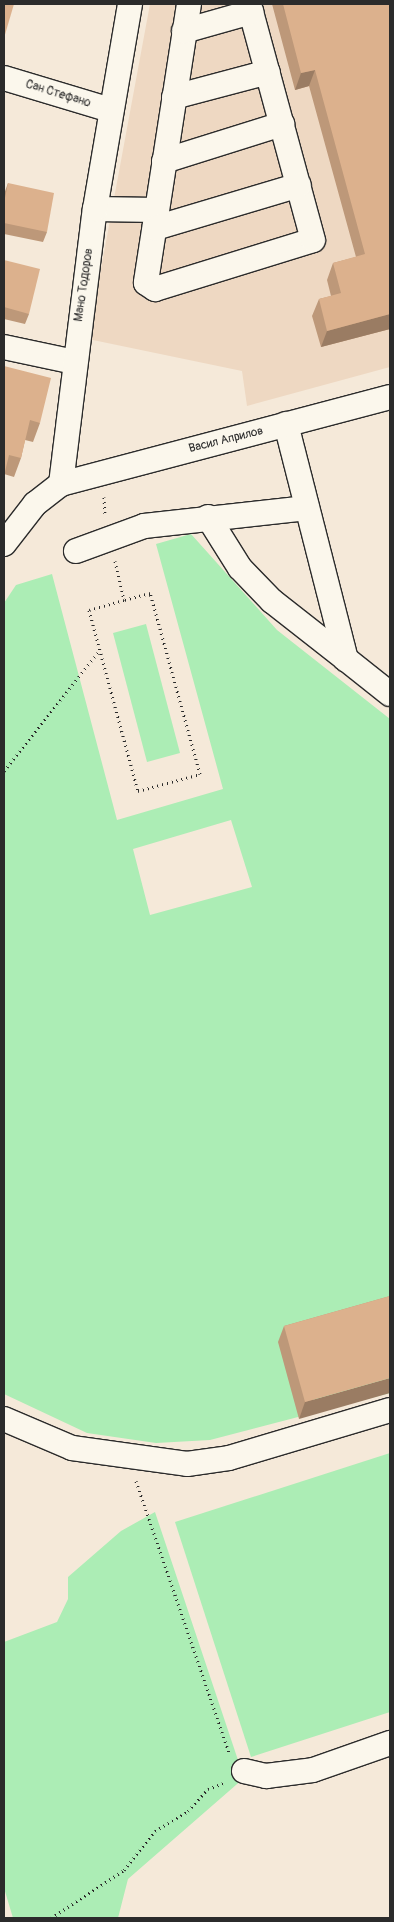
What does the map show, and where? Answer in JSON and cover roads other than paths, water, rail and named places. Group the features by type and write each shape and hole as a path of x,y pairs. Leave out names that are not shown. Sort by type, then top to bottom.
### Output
{"street":[{"name":"Мано Тодоров","path":"61,484 74,362 95,209 130,4"},
{"path":"184,31 250,8 299,185 312,243 154,289 146,282 184,31 189,4"},
{"path":"174,97 268,72"},
{"name":"Сан Стефано","path":"4,78 111,110"},
{"path":"164,161 282,124"},
{"path":"95,209 156,219 299,185"},
{"path":"4,347 74,362"},
{"name":"Васил Априлов","path":"61,484 105,469 390,396"},
{"path":"286,424 346,659"},
{"path":"4,544 35,504 61,484"},
{"path":"76,551 144,526 208,517 307,508"},
{"path":"208,517 240,568 272,601 390,694"},
{"path":"4,1418 72,1448 187,1464 229,1458 390,1410"},
{"path":"244,1772 266,1776 313,1770 390,1743"}]}
